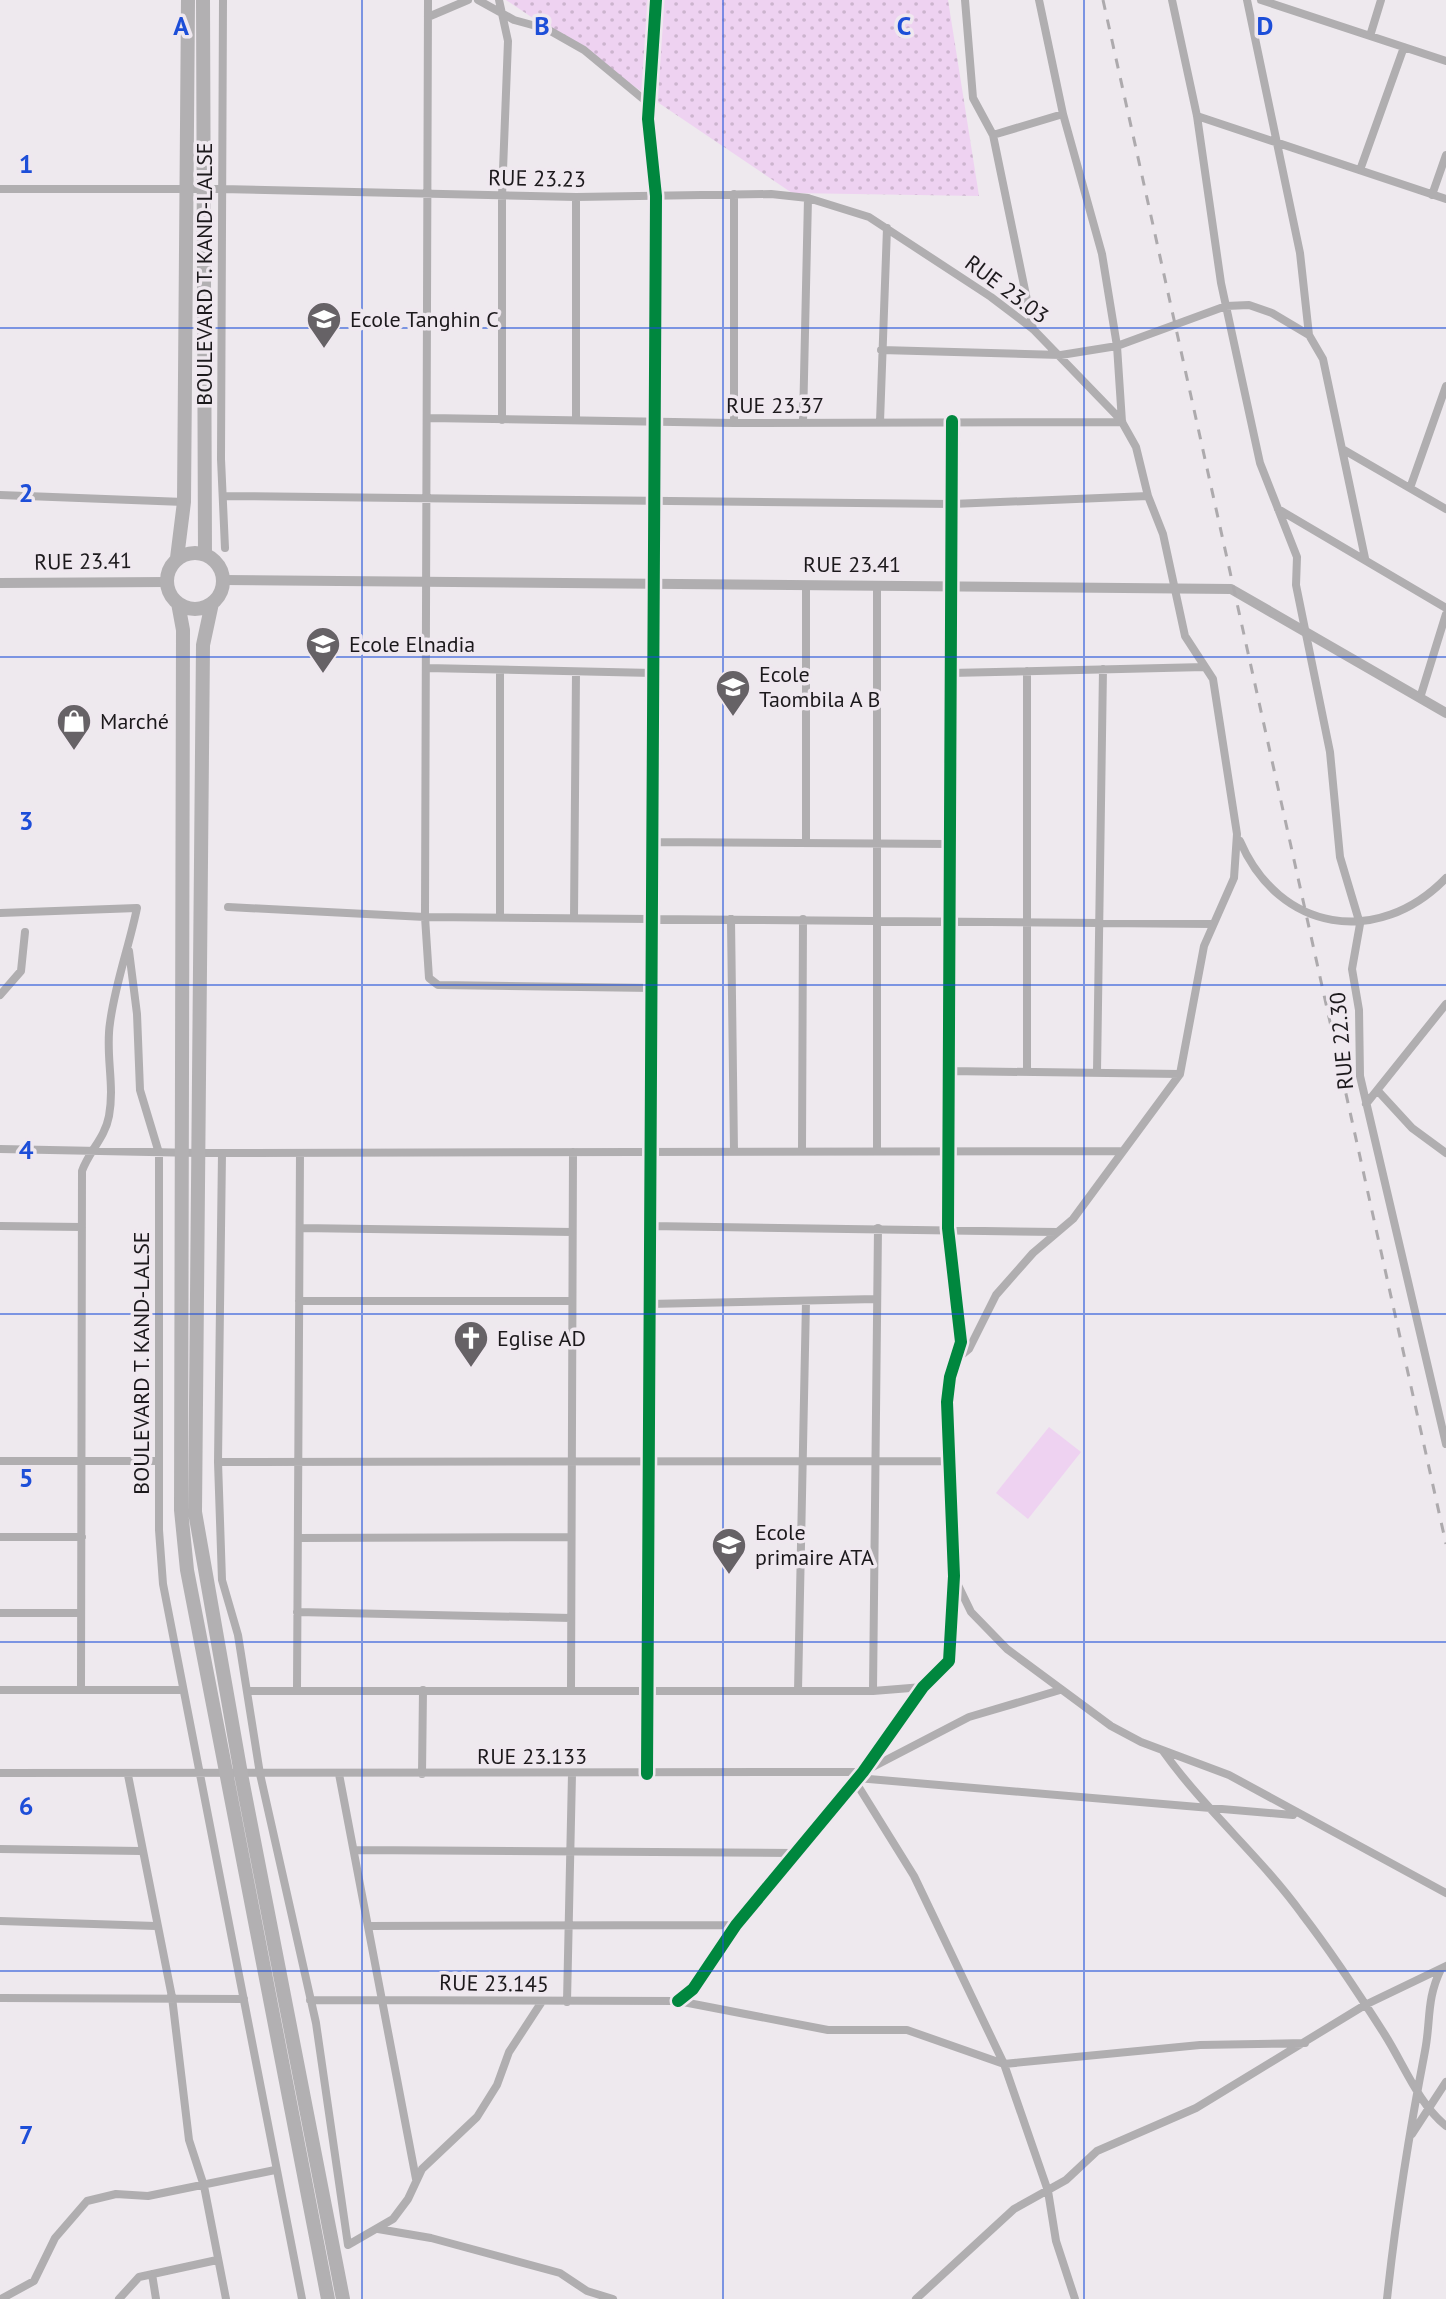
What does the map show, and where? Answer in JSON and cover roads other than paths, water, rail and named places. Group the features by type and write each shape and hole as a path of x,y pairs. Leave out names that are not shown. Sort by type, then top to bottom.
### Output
{"main road":[{"path":"188,0 205,554"},
{"path":"203,0 184,502 177,558 167,582 178,603 183,630 181,1510 187,1570 234,1774 343,2299"},
{"path":"177,558 196,552 205,554 218,564 223,580 222,589 212,603 203,645 195,1512 234,1774 328,2299"},
{"path":"178,603 195,609 212,603"}],"street":[{"name":"BOULEVARD T. KAND-LALSE","path":"223,0 221,189 225,548"},
{"path":"428,0 425,917 429,978 434,984 653,988"},
{"path":"428,17 468,0"},
{"path":"478,0 504,14 547,29 584,50 648,103"},
{"path":"499,0 508,41 502,196 502,420"},
{"path":"647,1774 656,196 648,103 654,64 656,0"},
{"path":"965,0 973,98 993,135 1033,329"},
{"path":"957,1359 969,1349 996,1295 1033,1253 1073,1219 1180,1074 1194,991 1212,924 1225,905 1234,878 1237,834 1215,687 1185,636 1177,587 1136,447 1122,422 1117,346 1102,254 1063,114 1039,0"},
{"name":"RUE 22.30","path":"1172,0 1197,116 1226,306 1264,476 1295,546 1296,585 1330,752 1340,857 1360,924 1352,969 1359,1010 1360,1076 1446,1444"},
{"path":"1247,0 1280,143 1300,253 1309,335 1323,359 1365,558"},
{"path":"1261,0 1446,61"},
{"path":"1370,36 1381,0"},
{"path":"1360,170 1404,47"},
{"path":"993,135 1063,114"},
{"path":"1197,116 1446,199"},
{"path":"1432,195 1446,155"},
{"name":"RUE 23.23","path":"0,189 221,189 576,197 734,194 808,198 851,209"},
{"path":"734,194 734,423"},
{"path":"576,197 576,420"},
{"path":"803,422 808,198"},
{"name":"RUE 23.03","path":"851,209 887,228 1033,329 1122,422"},
{"path":"880,422 887,228"},
{"path":"881,350 1061,355 1117,346 1226,306 1261,309 1309,335"},
{"path":"1410,488 1446,386"},
{"name":"RUE 23.37","path":"428,418 734,423 1122,422"},
{"path":"1436,418 1446,422"},
{"path":"678,2001 693,1989 736,1925 858,1777 923,1687 949,1661 954,1576 947,1402 950,1377 957,1359 960,1324 948,1228 952,421"},
{"path":"1344,450 1446,509"},
{"path":"0,495 184,502"},
{"path":"223,496 654,498 952,504 1148,496"},
{"path":"1276,508 1365,558 1446,611 1420,698"},
{"name":"RUE 23.41","path":"223,580 1231,589 1446,713"},
{"name":"RUE 23.41","path":"0,583 167,582"},
{"path":"806,586 806,842"},
{"path":"877,586 877,1151"},
{"path":"950,673 1205,667"},
{"path":"426,668 653,673"},
{"path":"1097,1072 1103,669"},
{"path":"500,670 500,917"},
{"path":"1027,671 1027,1072"},
{"path":"574,918 576,672"},
{"path":"1237,834 1252,865 1288,902 1338,922 1360,924 1377,921 1408,908 1446,878"},
{"path":"653,842 950,844"},
{"path":"228,907 425,917 1212,924"},
{"path":"0,913 137,908 110,1023 108,1042 112,1078 109,1118 82,1171 84,1461 81,1690"},
{"path":"731,919 734,1152"},
{"path":"802,1151 803,919"},
{"path":"0,995 21,971 25,932"},
{"name":"BOULEVARD T. KAND-LALSE","path":"129,951 138,1023 140,1090 159,1153 160,1556 182,1690 202,1774 302,2299"},
{"path":"1366,1104 1446,1004"},
{"path":"949,1071 1180,1074"},
{"path":"1378,1091 1412,1128 1446,1153"},
{"path":"0,1149 93,1153 1122,1151"},
{"path":"571,1690 573,1152"},
{"path":"222,1153 218,1462 222,1580 238,1635 260,1774 316,2023 348,2245"},
{"path":"297,1690 300,1153"},
{"path":"0,1226 82,1227"},
{"path":"650,1226 1057,1232"},
{"path":"300,1228 572,1232"},
{"path":"873,1691 873,1461 878,1228"},
{"path":"649,1304 876,1299"},
{"path":"299,1301 572,1301"},
{"path":"798,1691 806,1301"},
{"path":"0,1461 159,1461"},
{"path":"218,1462 947,1461"},
{"path":"0,1537 82,1537"},
{"path":"298,1538 571,1537"},
{"path":"954,1576 962,1598 991,1634 1020,1661 1111,1726 1162,1751 1229,1775 1446,1893"},
{"path":"297,1612 571,1618"},
{"path":"0,1613 81,1613"},
{"path":"247,1691 873,1691 923,1687"},
{"path":"0,1690 182,1690"},
{"path":"422,1774 423,1690"},
{"path":"858,1777 969,1717 1060,1690"},
{"path":"1162,1751 1207,1808 1270,1872 1365,2005 1405,2075 1418,2087 1430,2108 1446,2126"},
{"name":"RUE 23.133","path":"0,1773 858,1777 1298,1815"},
{"path":"339,1774 416,2179"},
{"path":"567,2002 572,1774"},
{"path":"128,1775 172,1997 185,2121 204,2186 226,2299"},
{"path":"858,1777 914,1876 1004,2064 1048,2191 1056,2241 1075,2299"},
{"path":"0,1849 141,1851"},
{"path":"354,1850 795,1853"},
{"path":"0,1921 156,1926"},
{"path":"369,1926 567,1923 736,1925"},
{"path":"916,2299 1014,2209 1048,2191 1108,2145 1173,2120 1365,2005 1444,1968"},
{"path":"1387,2299 1396,2209 1428,2037 1429,1998 1444,1968"},
{"path":"0,1998 244,1999"},
{"name":"RUE 23.145","path":"310,2000 678,2001 828,2030 907,2030 1004,2064"},
{"path":"322,2270 348,2245 402,2210 416,2179 484,2107 509,2052 541,2003"},
{"path":"1004,2064 1217,2044 1305,2043"},
{"path":"1409,2138 1446,2082"},
{"path":"1,2299 34,2281 44,2267 55,2238 87,2201 101,2196 148,2196 275,2170"},
{"path":"377,2229 431,2238 560,2273 587,2291 607,2298"},
{"path":"119,2299 134,2279 217,2260"},
{"path":"152,2274 156,2299"}],"railway":[{"path":"1103,0 1446,1544"}],"place":[{"name":"Ecole Tanghin C","path":"324,350"},
{"name":"Ecole Elnadia","path":"323,675"},
{"name":"Ecole Taombila A B","path":"733,718"},
{"name":"Marché","path":"74,752"},
{"name":"Eglise AD","path":"471,1369"},
{"name":"Ecole primaire ATA","path":"729,1576"}]}
